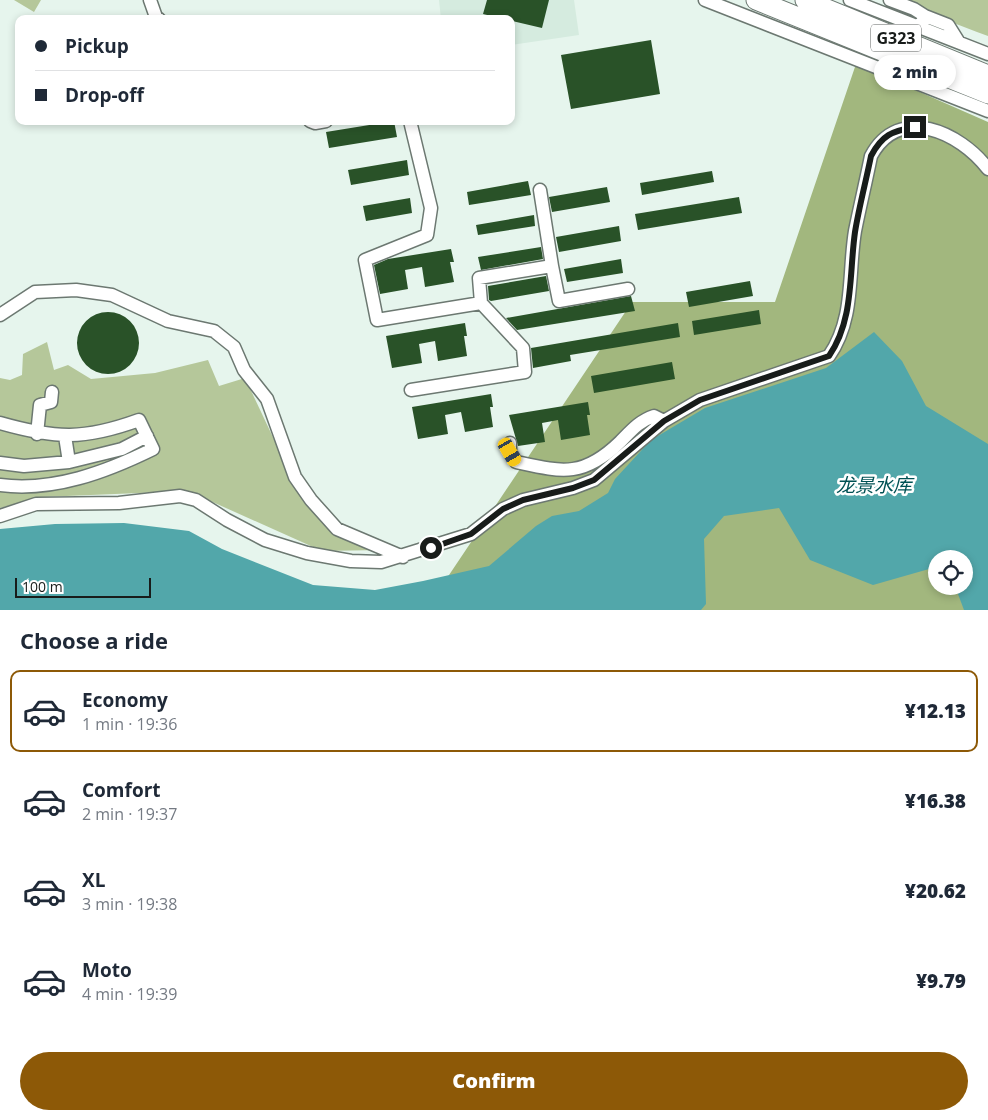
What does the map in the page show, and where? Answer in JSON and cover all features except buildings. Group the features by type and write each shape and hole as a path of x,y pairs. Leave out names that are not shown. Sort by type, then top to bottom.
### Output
{"highway":[{"name":"G323","path":"756,0 988,94"},
{"name":"G323","path":"805,0 988,75"}],"street":[{"path":"150,0 155,15"},
{"path":"705,0 988,111"},
{"path":"850,0 922,21 958,41 988,54"},
{"path":"890,0 914,9 922,21"},
{"path":"411,125 431,208 426,235 365,260 377,320 481,303"},
{"path":"0,516 42,504 119,503 180,496 196,500 227,520 266,540 307,553 351,561 381,562 404,557 471,534 503,509 523,500 573,488 594,480 664,421 700,400 829,356 836,345 848,307 855,232 871,156 877,145 894,130 915,127 933,130 968,149 988,169"},
{"path":"540,190 559,301 628,289"},
{"path":"411,390 524,372 523,348 481,303 479,278 552,266"},
{"path":"0,315 35,292 76,290 112,295 168,321 214,331 234,347 244,370 267,399 295,477 311,500 337,529 404,557"},
{"path":"36,434 40,405 50,402 52,392"},
{"path":"510,443 510,452 516,462 558,470 574,469 588,466 617,444 643,420 654,416 664,421"},
{"path":"0,423 36,434 65,436 120,427 139,420 153,450 128,462 78,478 20,488 0,485"},
{"path":"65,436 69,462"},
{"path":"0,463 24,466 69,462 122,448 147,436"},
{"path":"122,448 128,462"},
{"path":"40,486 42,504"}],"shaded area":[{"path":"439,0 574,0 579,35 515,44 515,15 441,15"}],"green space":[{"path":"14,0 41,0 34,12"},
{"path":"894,0 988,0 988,36 977,32"},
{"path":"856,64 988,122 988,610 534,610 441,587 632,302 775,302"},
{"path":"47,342 54,370 68,365 91,379 155,373 208,360 219,386 245,378 303,501 331,532 383,550 322,551 188,491 42,497 0,508 0,378 10,380 22,375 23,354"}],"water":[{"name":"龙景水库","path":"874,332 902,361 926,406 988,444 988,610 964,610 958,595 973,595 973,550 928,550 928,569 873,585 810,560 779,508 724,516 704,539 706,604 701,610 0,610 0,529 55,524 124,523 189,531 222,549 313,585 375,590 489,566 536,526 552,516 579,511 608,493 615,479 651,440 705,408 826,368"}],"route":[{"path":"431,548 471,534 503,509 523,500 573,488 594,480 664,421 700,400 829,356 842,330 848,307 855,232 871,156 877,145 894,130 915,127"}]}
